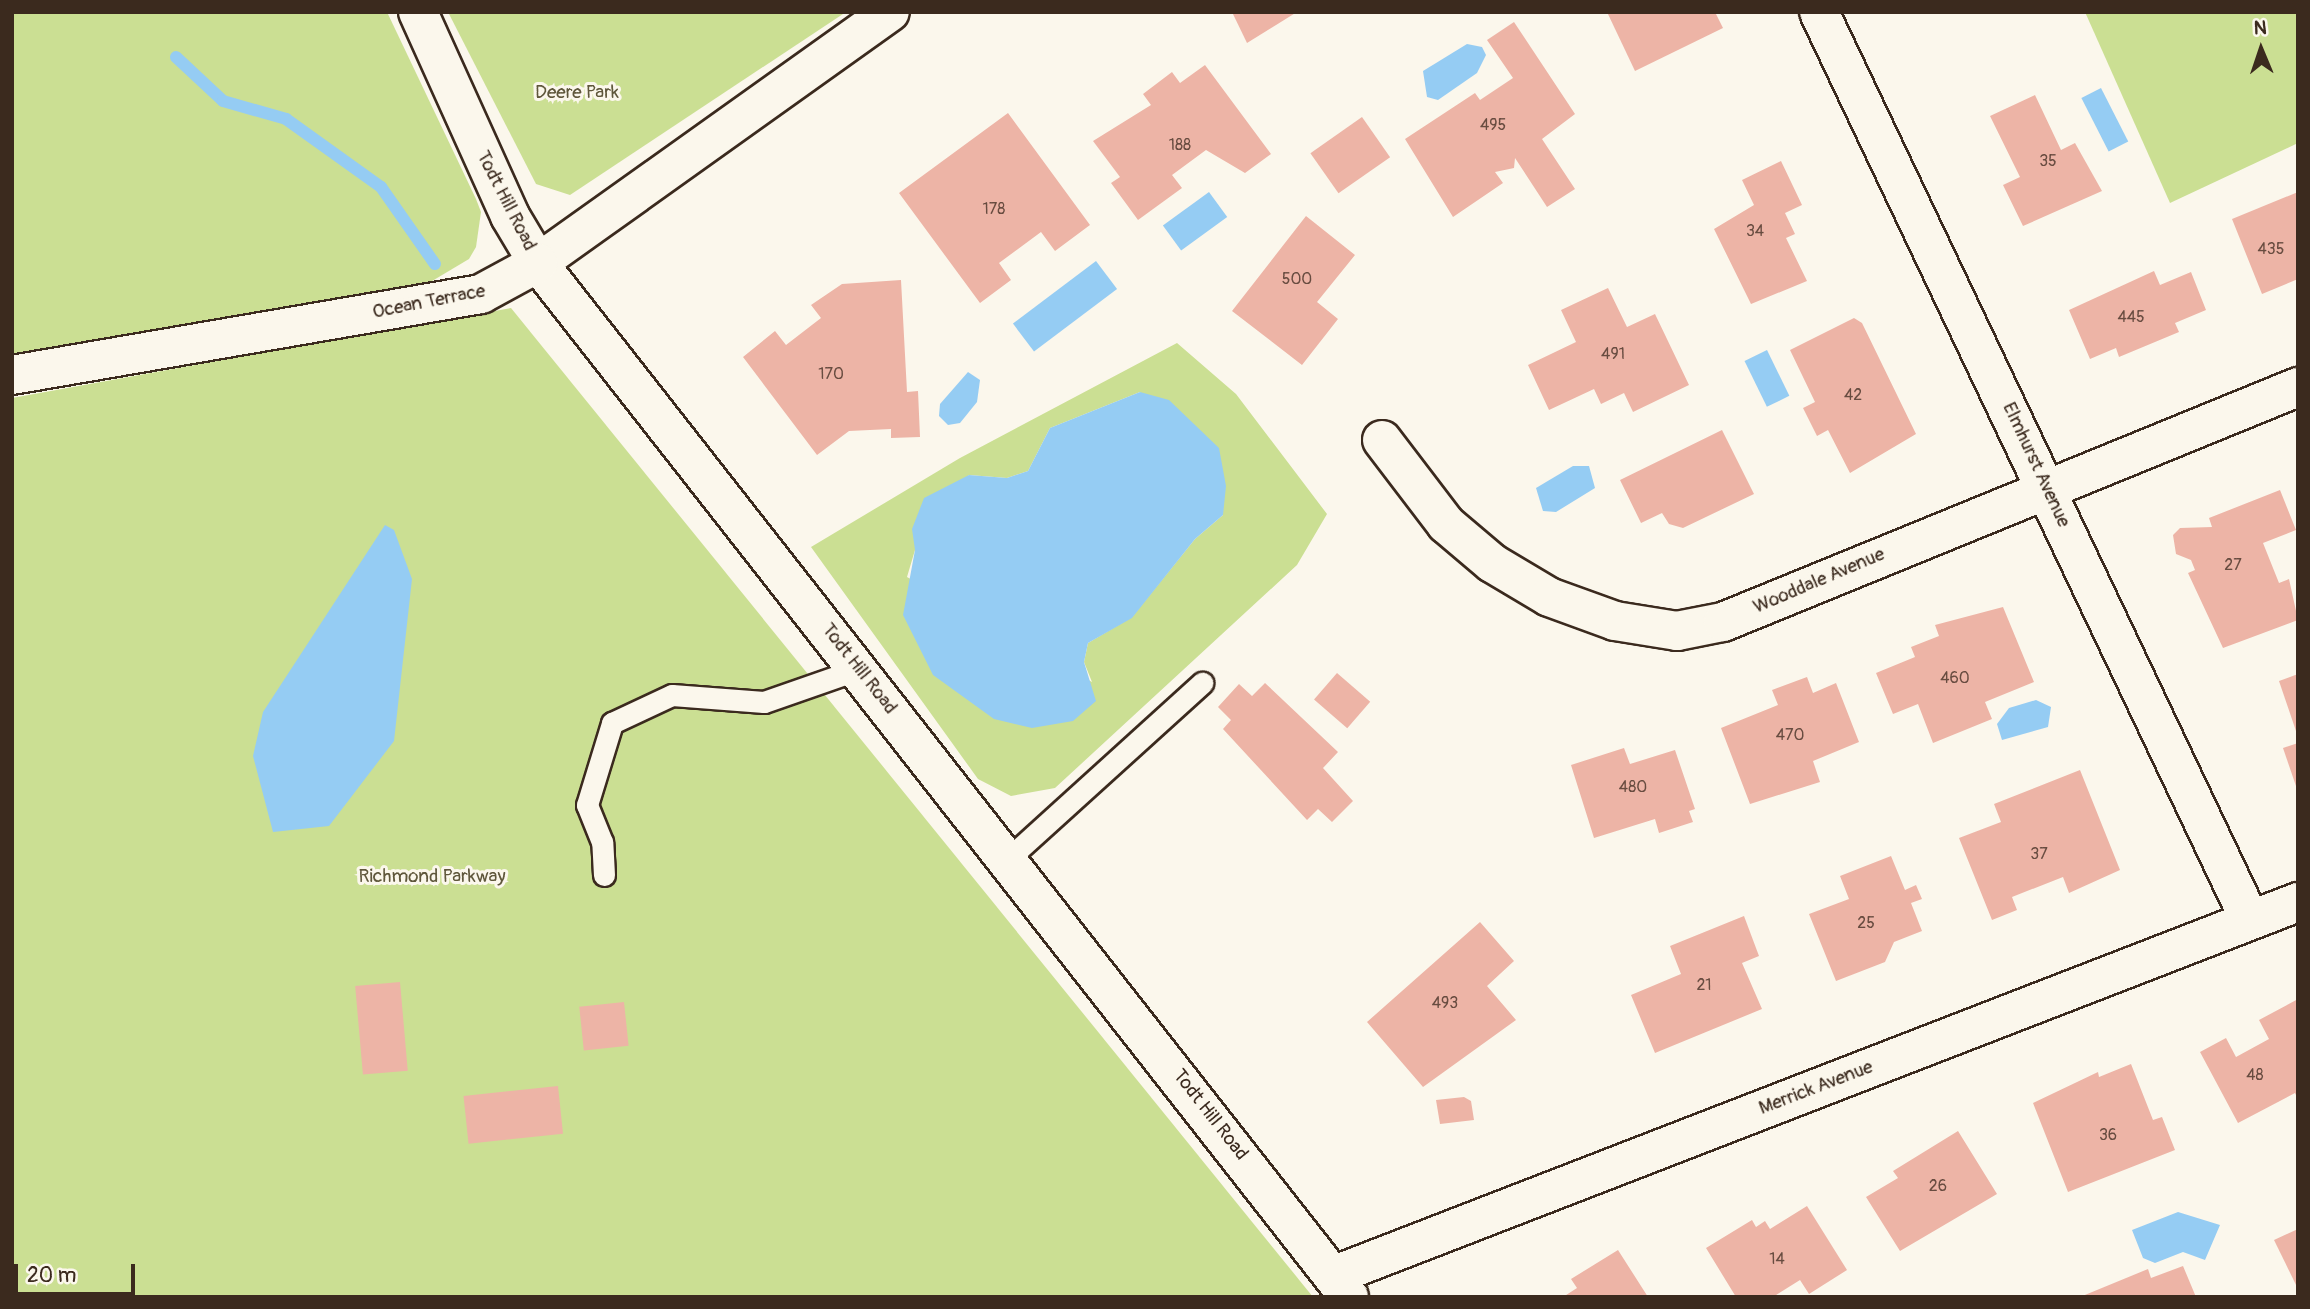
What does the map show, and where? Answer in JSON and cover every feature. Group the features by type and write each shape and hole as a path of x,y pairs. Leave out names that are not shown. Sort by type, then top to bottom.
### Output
{"street":[{"name":"Todt Hill Road","path":"418,12 510,216 538,263 1009,858 1342,1286"},
{"name":"Ocean Terrace","path":"12,375 481,294 538,263 890,12"},
{"name":"Elmhurst Avenue","path":"1819,12 2250,920"},
{"name":"Wooddale Avenue","path":"1382,440 1446,524 1492,564 1549,597 1615,621 1677,631 1723,622 2298,387"},
{"name":"Merrick Avenue","path":"1342,1286 2298,902"}],"lane":[{"path":"604,875 602,842 587,805 612,723 672,695 764,702 859,669"},
{"path":"1009,858 1202,683"}],"green space":[{"path":"12,12 387,12 481,212 476,247 469,259 422,287 12,354"},
{"name":"Deere Park","path":"448,12 846,12 570,195 536,184"},
{"path":"2085,12 2298,12 2298,143 2170,203"},
{"name":"Richmond Parkway","path":"511,308 1313,1297 12,1297 12,398"},
{"path":"1177,343 1236,394 1327,514 1297,565 1055,788 1011,796 978,779 811,547 960,458","holes":["1140,392 1223,515 1195,539 1132,617 1088,643 1084,662 1092,682 907,577 915,550 969,475 1007,478 1028,471 1050,428"]}],"water":[{"path":"1467,44 1482,47 1486,55 1477,73 1438,100 1427,97 1423,71"},
{"path":"2101,88 2128,141 2109,151 2081,98"},
{"path":"1209,192 1227,217 1181,251 1163,226"},
{"path":"1096,261 1117,289 1034,352 1013,324"},
{"path":"1767,350 1789,396 1767,407 1745,361"},
{"path":"968,372 980,380 977,402 960,423 948,425 939,416 940,404"},
{"path":"1140,392 1169,400 1219,448 1226,486 1223,515 1195,539 1132,618 1088,643 1084,662 1096,701 1073,721 1032,728 994,719 933,675 903,615 915,550 912,529 924,498 969,475 1007,478 1028,471 1050,428"},
{"path":"1573,466 1589,466 1595,488 1556,512 1543,511 1536,488"},
{"path":"385,525 394,530 412,579 394,741 329,826 273,832 253,756 263,712"},
{"path":"2036,700 2051,707 2048,727 2002,740 1997,724 2009,708"},
{"path":"2178,1212 2220,1225 2205,1260 2183,1252 2155,1263 2143,1258 2132,1230"}],"building":[{"path":"1232,12 1297,12 1247,43"},
{"path":"1607,12 1715,12 1723,28 1635,71"},
{"path":"1514,22 1575,114 1542,139 1575,189 1547,207 1515,158 1514,168 1495,172 1503,183 1453,217 1405,139 1475,93 1480,100 1513,78 1487,40"},
{"path":"1205,65 1271,154 1245,173 1206,150 1172,175 1182,188 1138,220 1111,183 1120,177 1093,141 1151,105 1143,94 1172,72 1180,83"},
{"path":"2035,95 2061,150 2075,143 2102,191 2023,226 2003,185 2020,177 1990,116"},
{"path":"1008,113 1090,225 1055,251 1041,232 999,263 1011,280 980,303 899,193"},
{"path":"1362,117 1390,157 1338,193 1310,153"},
{"path":"1781,161 1802,205 1785,213 1795,234 1786,238 1807,281 1751,304 1714,229 1754,205 1742,180"},
{"path":"2298,192 2298,279 2262,294 2232,219"},
{"path":"1306,216 1355,255 1317,302 1338,319 1302,365 1232,311"},
{"path":"2154,271 2160,285 2191,272 2206,310 2175,323 2179,332 2119,357 2116,348 2090,359 2069,310"},
{"path":"901,280 907,392 918,391 920,437 891,438 891,429 849,431 817,455 743,357 775,331 786,345 821,318 811,305 842,284"},
{"path":"1608,288 1627,327 1655,314 1689,385 1633,412 1624,393 1601,404 1594,389 1549,410 1528,365 1576,342 1561,310"},
{"path":"1854,318 1862,323 1916,434 1850,473 1828,430 1817,436 1803,408 1815,402 1790,350"},
{"path":"1722,430 1754,494 1683,528 1669,524 1662,513 1641,523 1620,480"},
{"path":"2280,490 2296,530 2263,543 2279,583 2289,579 2298,620 2223,648 2188,573 2195,570 2191,560 2176,554 2173,535 2180,528 2212,527 2209,518"},
{"path":"2003,607 2034,682 1985,702 1992,719 1933,743 1918,704 1893,714 1876,673 1915,657 1911,647 1939,636 1935,625"},
{"path":"1337,673 1370,702 1347,728 1314,699"},
{"path":"2298,674 2298,733 2297,734 2279,681"},
{"path":"1807,677 1813,693 1836,683 1859,742 1813,761 1820,782 1750,804 1721,728 1778,705 1772,690"},
{"path":"1265,683 1338,752 1323,768 1353,801 1332,822 1318,809 1307,820 1223,729 1231,720 1218,707 1239,684 1252,696"},
{"path":"2298,743 2298,789 2297,789 2283,748"},
{"path":"1624,748 1630,764 1675,750 1695,809 1689,811 1693,822 1659,833 1655,819 1594,838 1571,765"},
{"path":"2080,770 2120,870 2069,893 2063,877 2012,897 2017,910 1992,920 1959,838 2001,822 1994,804"},
{"path":"1891,856 1905,890 1916,885 1922,899 1911,903 1922,931 1894,942 1885,962 1836,981 1809,914 1849,899 1840,876"},
{"path":"1744,916 1759,956 1742,963 1762,1009 1655,1053 1631,995 1681,974 1670,946"},
{"path":"1480,922 1514,961 1487,986 1516,1020 1423,1087 1367,1022"},
{"path":"400,982 408,1071 363,1075 355,986"},
{"path":"2298,999 2298,1099 2295,1093 2238,1123 2200,1052 2226,1038 2236,1057 2269,1039 2259,1020"},
{"path":"624,1002 629,1046 584,1050 579,1007"},
{"path":"2131,1064 2153,1120 2162,1117 2175,1150 2068,1192 2033,1103 2098,1072 2099,1077"},
{"path":"558,1086 563,1134 469,1144 464,1096"},
{"path":"1464,1097 1471,1101 1474,1120 1440,1124 1436,1100"},
{"path":"1958,1131 1997,1194 1900,1251 1866,1197 1898,1178 1893,1171"},
{"path":"1807,1206 1847,1270 1809,1294 1800,1280 1773,1297 1736,1297 1706,1248 1752,1220 1756,1227 1765,1221 1770,1229"},
{"path":"2298,1229 2298,1289 2274,1240"},
{"path":"1618,1250 1648,1297 1563,1297 1577,1288 1571,1279"},
{"path":"2183,1266 2196,1297 2080,1297 2148,1269 2151,1278"}],"waterway":[{"path":"176,57 223,101 286,119 381,187 435,264"}]}
